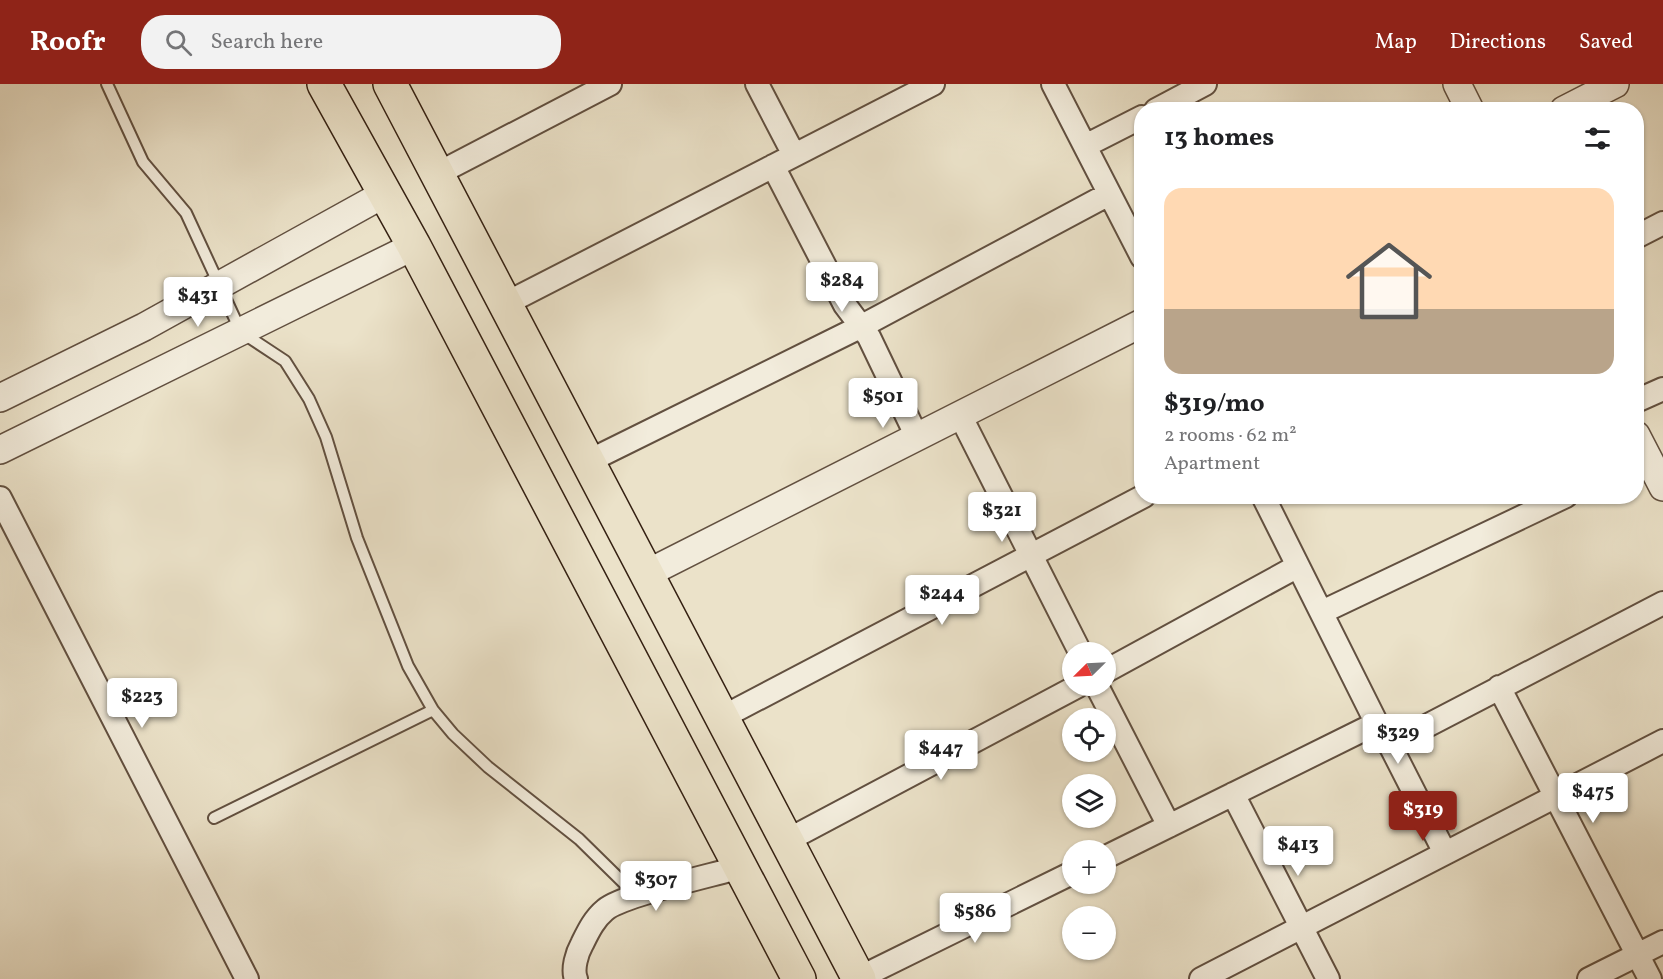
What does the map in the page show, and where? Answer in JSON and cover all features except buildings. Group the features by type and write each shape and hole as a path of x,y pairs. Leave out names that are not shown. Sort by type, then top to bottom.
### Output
{"main road":[{"path":"324,84 414,246 799,979"},
{"path":"390,84 507,303 646,574 859,979"}],"street":[{"path":"438,174 610,84"},
{"path":"757,84 794,155"},
{"path":"507,303 933,84"},
{"path":"1053,84 1134,241"},
{"path":"1171,102 1205,84"},
{"path":"1457,84 1466,102"},
{"path":"1580,102 1615,84"},
{"path":"1085,146 1134,121"},
{"path":"773,166 845,305 862,326 917,437"},
{"path":"0,399 144,327 384,194"},
{"path":"589,461 862,326 1110,194"},
{"path":"1644,233 1663,223"},
{"path":"0,450 414,246"},
{"path":"646,574 1134,327"},
{"path":"1644,397 1663,389"},
{"path":"960,415 1075,642"},
{"path":"1644,458 1663,487"},
{"path":"0,498 247,979"},
{"path":"721,718 1134,501"},
{"path":"1267,504 1445,853"},
{"path":"1322,612 1549,504"},
{"path":"1116,666 1298,566"},
{"path":"1390,745 1663,603"},
{"path":"1499,687 1650,979"},
{"path":"786,842 1062,695"},
{"path":"1102,696 1169,826"},
{"path":"1116,852 1377,723"},
{"path":"1201,979 1663,741"},
{"path":"1233,794 1328,979"},
{"path":"576,979 574,974 579,950 592,925 606,908 637,896 741,867"},
{"path":"859,979 1062,878"},
{"path":"1589,979 1663,942"}],"lane":[{"path":"107,84 143,162 186,213 241,332 285,361 309,399 326,437 357,538 408,666 433,710 453,734 488,767 579,839 637,896"},
{"path":"214,818 433,710"}]}
